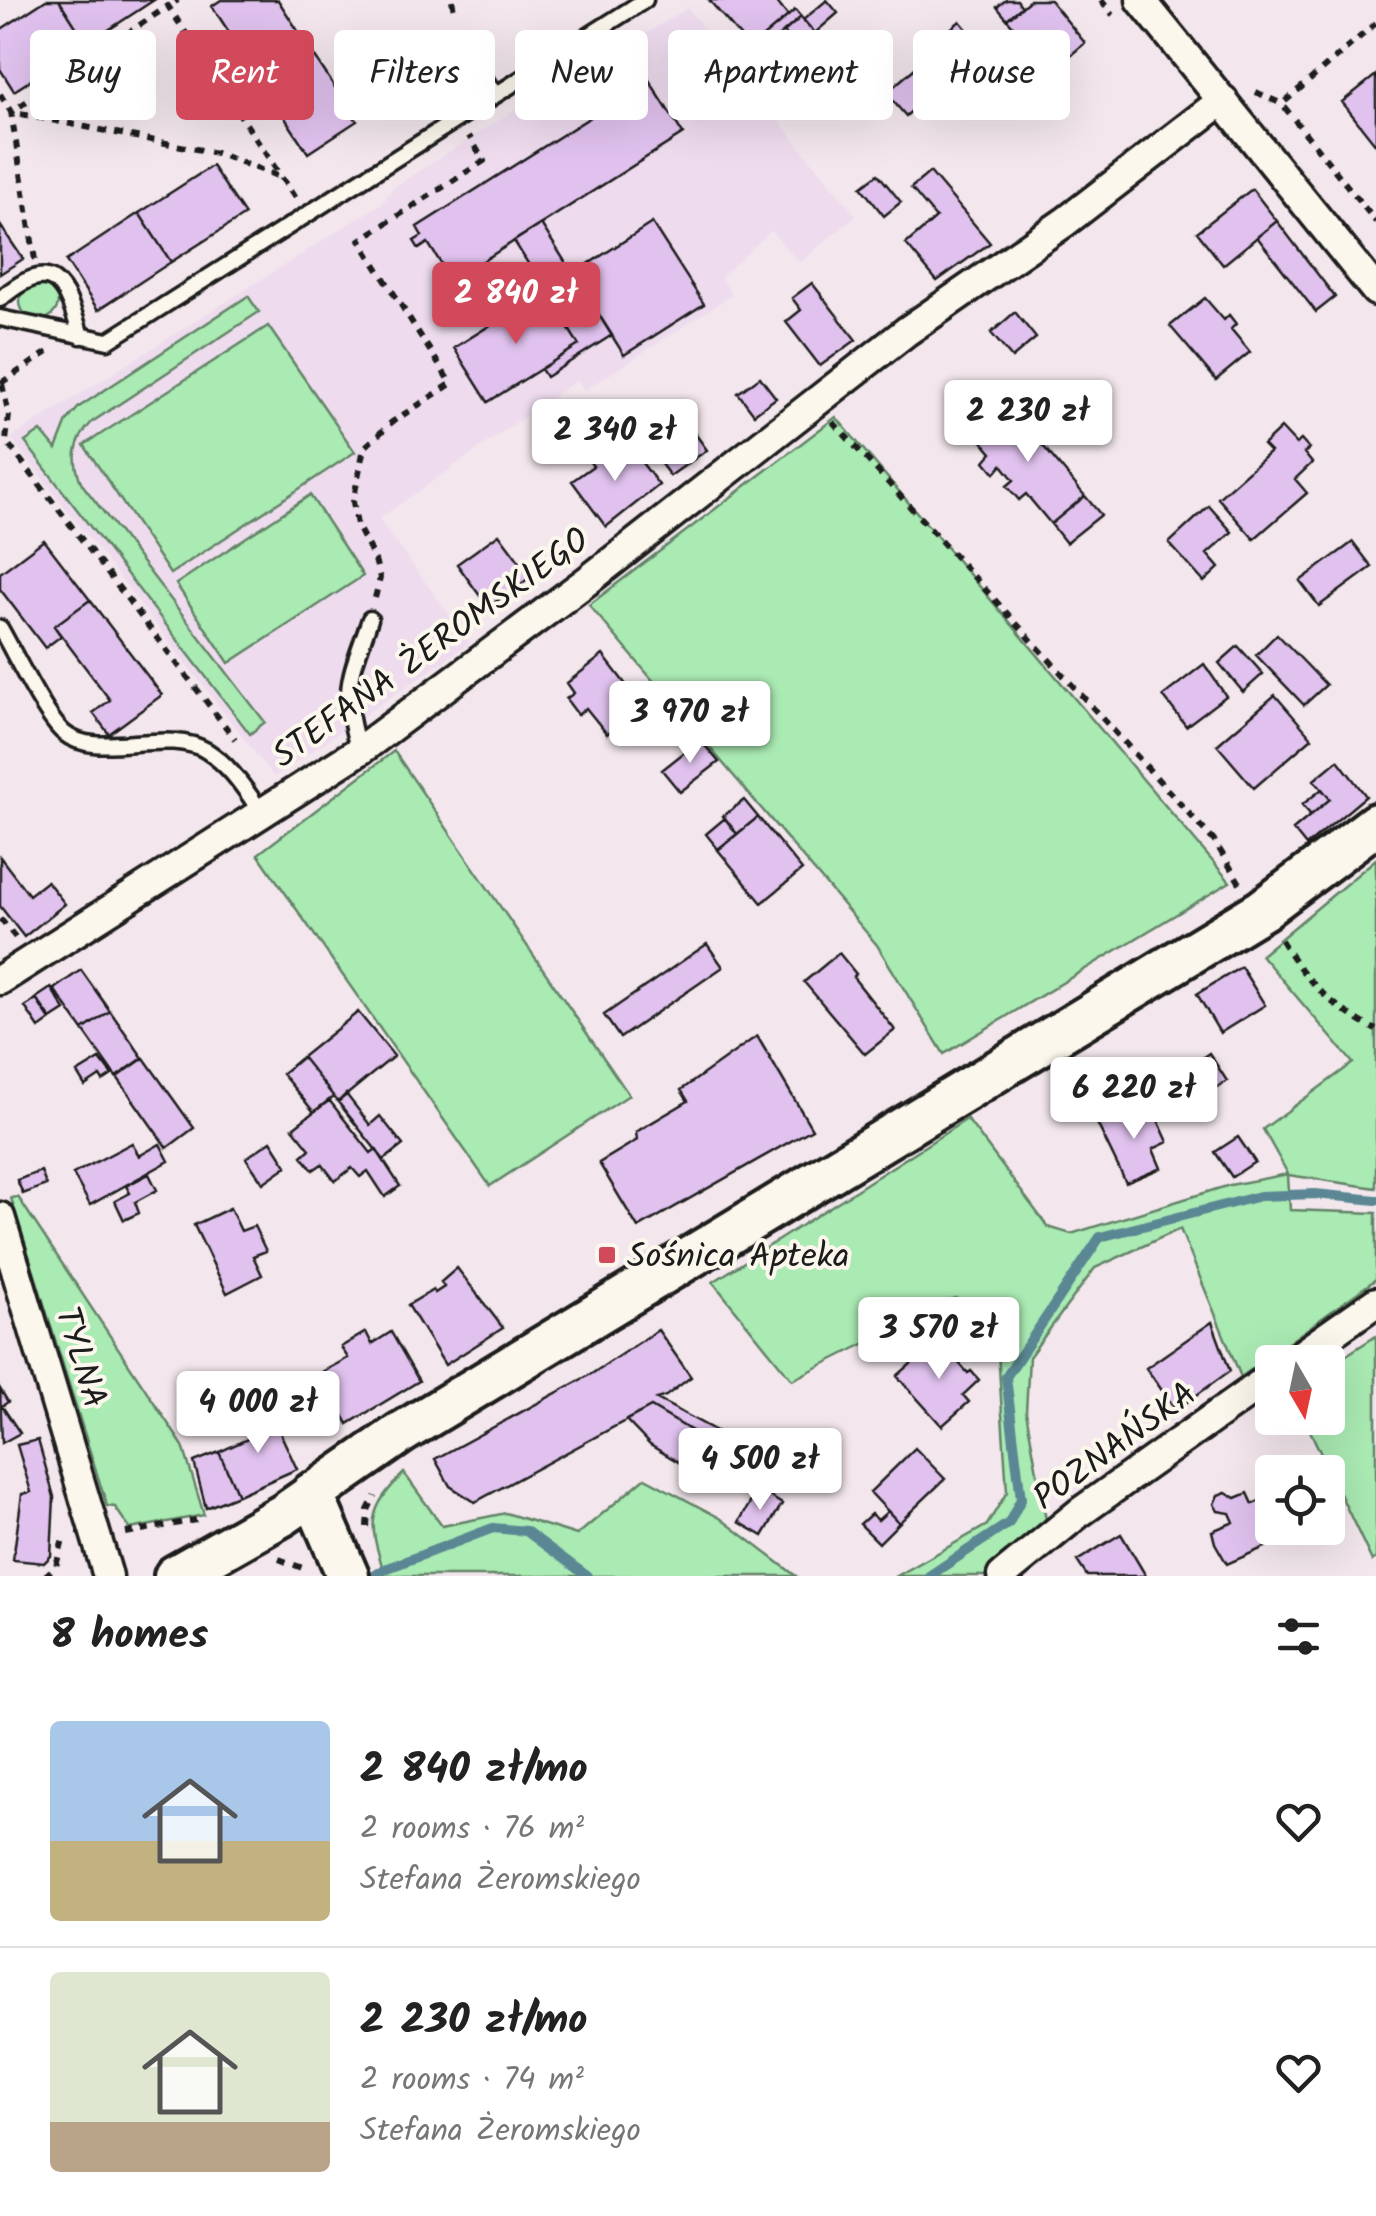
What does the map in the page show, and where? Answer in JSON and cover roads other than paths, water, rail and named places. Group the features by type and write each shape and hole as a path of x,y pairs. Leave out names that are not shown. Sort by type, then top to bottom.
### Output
{"street":[{"path":"1141,0 1376,290"},
{"name":"STEFANA ŻEROMSKIEGO","path":"4,947 262,814 359,751 907,331 1065,222 1223,100"},
{"path":"175,1576 261,1528 435,1412 1376,824"},
{"name":"TYLNA","path":"0,1217 108,1576"},
{"path":"1315,1345 1376,1302"},
{"name":"POZNAŃSKA","path":"1002,1576 1080,1513 1255,1388"},
{"path":"312,1493 345,1568"}],"lane":[{"path":"495,95 645,0"},
{"path":"0,318 108,341 456,120"},
{"path":"0,298 20,281 38,274 56,279 69,295 77,334"},
{"path":"359,751 346,690 370,619"},
{"path":"0,628 65,734 97,745 151,741 203,748 232,770 262,814"}],"waterway":[{"path":"929,1576 1009,1523 1021,1499 1006,1377 1100,1237 1260,1196 1315,1194 1376,1200"},
{"path":"374,1576 493,1528 526,1531 587,1576"}],"place":[{"name":"Sośnica Apteka","path":"607,1255"}]}
